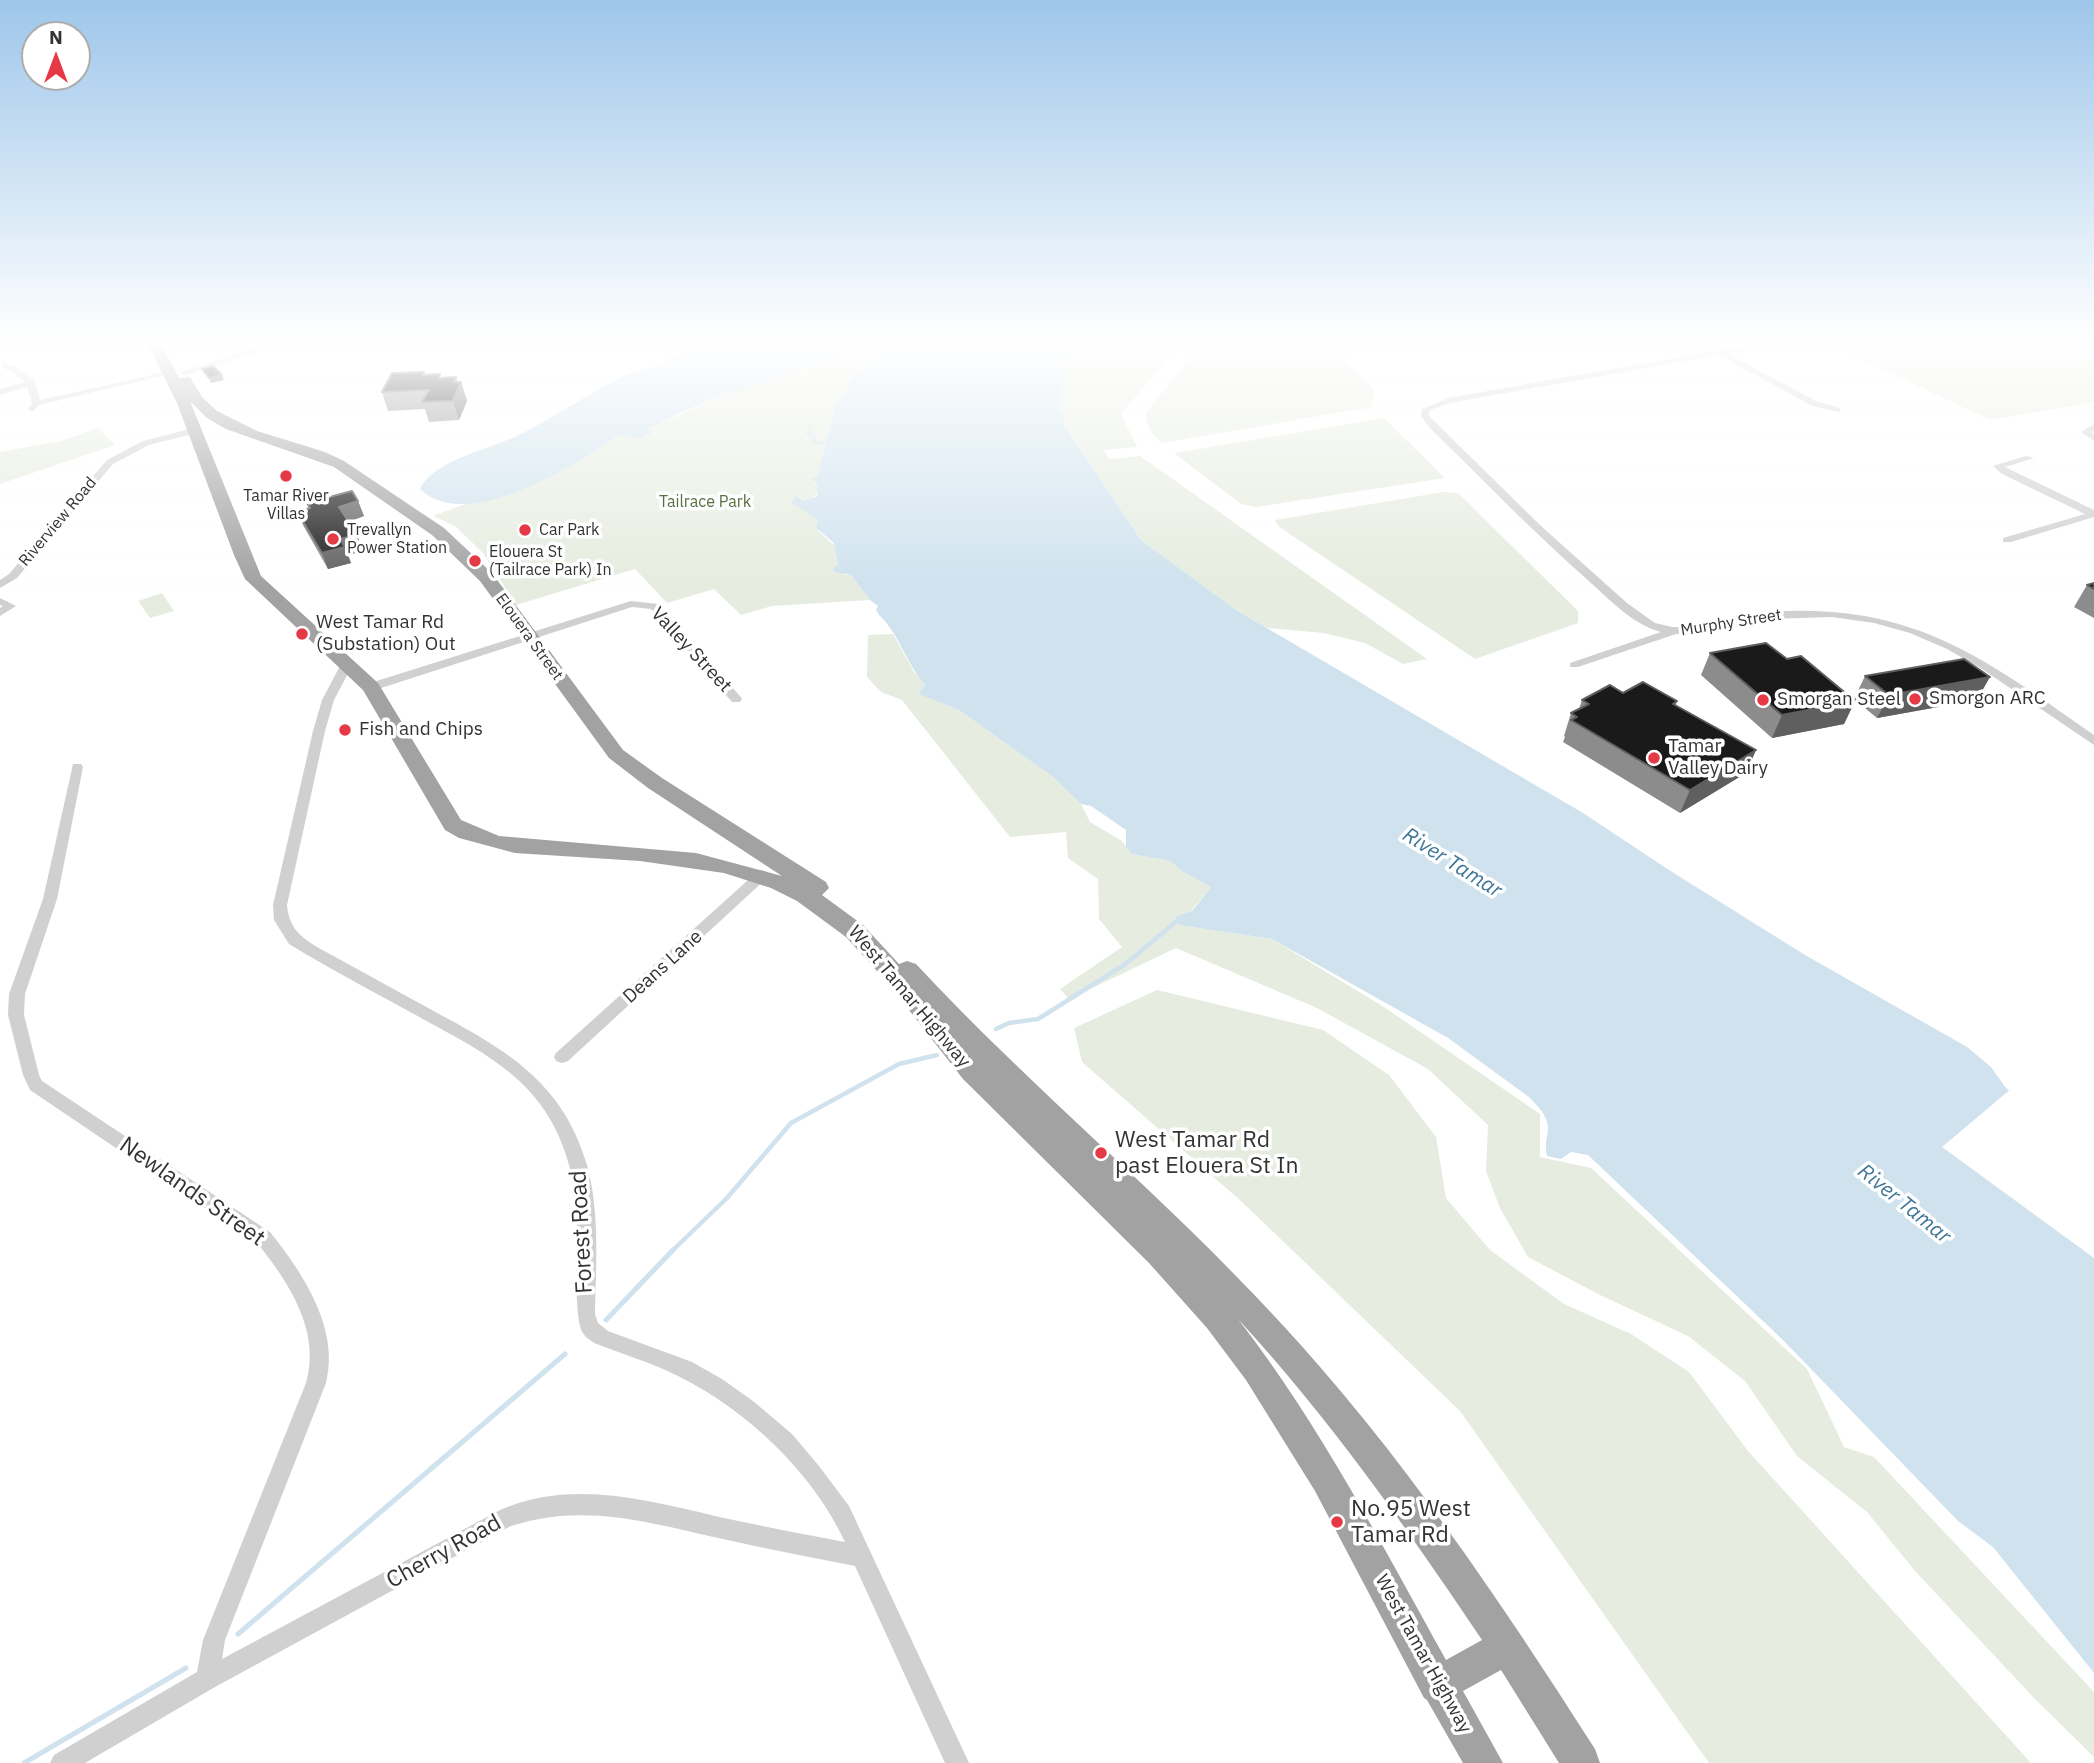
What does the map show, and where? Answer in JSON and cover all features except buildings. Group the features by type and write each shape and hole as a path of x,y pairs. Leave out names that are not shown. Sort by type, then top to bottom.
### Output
{"highway":[{"name":"West Tamar Highway","path":"191,422 254,579 361,677 453,825 472,836 504,844 681,857 737,868 773,871 835,900 876,934 1004,1074 1168,1228 1265,1328 1383,1471 1508,1646 1581,1763"},
{"path":"193,430 216,422"},
{"name":"Elouera Street","path":"224,422 330,459 454,542 475,565 616,754 773,871"},
{"name":"West Tamar Highway","path":"773,871 826,908 873,948 940,1037 1057,1159 1139,1236 1217,1318 1281,1403 1310,1450 1437,1685 1484,1763"},
{"path":"1437,1685 1508,1646"}],"street":[{"name":"Murphy Street","path":"1429,422 1581,570 1636,616 1651,625 1672,632 1692,632 1751,617 1809,612 1862,617 1895,624 1942,641 1970,655 2094,741"},
{"path":"2094,427 2085,432 2094,438"},
{"name":"Riverview Road","path":"0,585 13,576 110,463 146,443 193,430"},
{"path":"2029,458 1998,466 2005,472 2094,514"},
{"path":"2007,540 2094,514"},
{"path":"0,601 11,606 0,613"},
{"name":"Valley Street","path":"528,637 631,604 645,603 654,606 736,699"},
{"path":"1574,666 1672,632"},
{"path":"334,689 361,677 528,637"},
{"name":"Forest Road","path":"361,677 334,689 318,731 280,905 281,920 286,932 312,951 492,1049 533,1081 561,1118 578,1158 585,1200 586,1314 590,1328 601,1337 685,1369 746,1408 785,1441 812,1473 842,1513 957,1763"},
{"name":"Newlands Street","path":"77,767 50,899 17,993 16,1015 31,1075 36,1085 264,1238 283,1261 318,1339 321,1361 316,1383 214,1640 207,1679"},
{"name":"Deans Lane","path":"562,1057 773,871"},
{"name":"Cherry Road","path":"62,1763 207,1679 507,1517 531,1507 558,1503 608,1503 863,1557"}],"green space":[{"name":"Tailrace Park","path":"661,422 831,422 818,477 812,481 818,485 819,491 810,501 799,496 810,514 818,520 817,530 835,546 838,566 845,575 851,575 870,600 772,606 741,615 714,589 667,603 635,569 516,605 483,553 455,526 433,516 466,504 499,498 546,479 619,435 651,432 648,427"},
{"path":"1064,422 1125,422 1137,447 1104,450 1109,459 1140,456 1427,659 1403,664 1365,643 1324,633 1267,628 1236,610 1141,540"},
{"path":"1147,422 1282,422 1161,443 1149,429"},
{"path":"1358,422 1388,422 1445,478 1256,507 1241,504 1174,453"},
{"path":"98,428 115,445 0,484 0,452 61,441"},
{"path":"1443,492 1458,493 1578,611 1578,623 1475,659 1278,526 1275,520"},
{"path":"162,593 174,611 150,618 138,601"},
{"path":"893,634 914,672 925,685 918,694 959,710 1053,777 1081,804 1090,822 1122,841 1132,854 1170,861 1211,887 1179,925 1272,939 1384,1007 1540,1114 1540,1157 1591,1168 1807,1369 1844,1447 1874,1457 2094,1692 2094,1757 2034,1698 1915,1571 1867,1512 1797,1456 1745,1381 1688,1336 1600,1295 1528,1257 1500,1208 1486,1171 1488,1125 1428,1069 1317,1008 1176,948 1069,999 1060,989 1122,947 1099,919 1098,879 1068,858 1066,832 1010,837 902,700 881,692 867,677 868,635"},
{"path":"1157,990 1323,1030 1389,1075 1436,1137 1446,1198 1490,1250 1564,1304 1631,1334 1689,1372 1748,1451 2031,1763 1709,1763 1460,1411 1241,1201 1082,1062 1074,1028"}],"water":[{"path":"542,422 661,422 648,428 652,433 638,439 619,435 550,477 493,500 465,504 441,501 420,489 427,479 449,463 519,435"},
{"name":"River Tamar","path":"831,422 1064,422 1141,540 1236,610 1583,813 1805,955 1967,1047 1991,1067 2006,1088 2094,1152 2094,1673 1993,1547 1958,1521 1782,1339 1588,1155 1571,1152 1561,1159 1547,1156 1546,1118 1529,1097 1448,1038 1272,939 1179,925 1175,917 1192,911 1211,887 1170,861 1132,854 1126,847 1126,830 1091,806 1081,804 1053,777 959,710 918,694 925,685 892,630 876,610 878,606 851,575 834,572 833,568 838,565 834,543 816,528 818,520 792,503 795,496 805,501 817,496 818,485 811,479 818,476"}],"pier":[{"path":"2012,1088 2094,1147 2094,1258 1942,1147"}],"waterway":[{"path":"809,425 811,426 807,433 816,437 812,442 827,443"},
{"path":"996,1029 1009,1023 1038,1019 1124,965 1177,921"},
{"path":"672,1251 727,1198 791,1123 899,1064 937,1055"},
{"path":"606,1320 672,1251"},
{"path":"238,1634 565,1354"},
{"path":"24,1763 186,1668"}],"place":[{"name":"Tamar River Villas","path":"286,476"},
{"name":"Car Park","path":"525,530"},
{"name":"Trevallyn Power Station","path":"333,539"},
{"name":"Elouera St (Tailrace Park) In","path":"475,561"},
{"name":"West Tamar Rd (Substation) Out","path":"302,634"},
{"name":"Smorgon ARC","path":"1915,699"},
{"name":"Smorgan Steel","path":"1763,700"},
{"name":"Fish and Chips","path":"345,730"},
{"name":"Tamar Valley Dairy","path":"1654,758"},
{"name":"West Tamar Rd past Elouera St In","path":"1101,1153"},
{"name":"No.95 West Tamar Rd","path":"1337,1522"}]}
